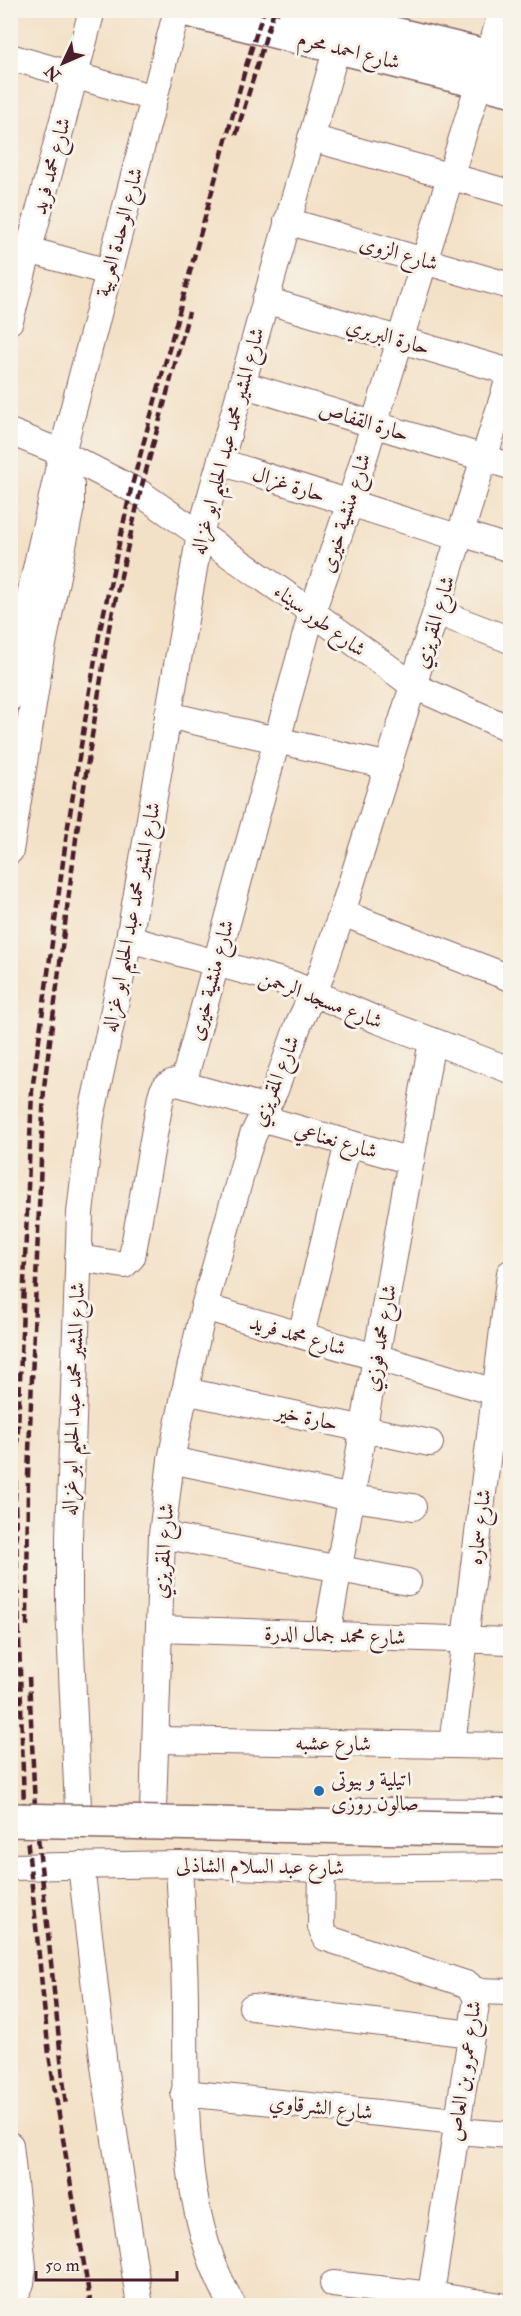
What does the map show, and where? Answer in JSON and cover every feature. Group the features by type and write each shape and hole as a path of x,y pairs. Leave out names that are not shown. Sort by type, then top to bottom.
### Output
{"main road":[{"name":"شارع احمد محرم","path":"188,10 344,27"},
{"name":"شارع احمد محرم","path":"295,10 497,73"},
{"path":"10,1821 510,1830"},
{"path":"10,1840 510,1848"}],"street":[{"name":"شارع محمد فريد","path":"10,321 20,247 75,76 92,10"},
{"name":"شارع الوحدة العربية","path":"10,698 23,646 71,507 71,486 63,453 177,10"},
{"name":"شارع منشية خيرى","path":"183,1084 312,612 350,503 451,177 497,73 502,10"},
{"name":"شارع المشير محمد عبد الحليم ابو غزاله","path":"78,1808 69,1548 78,1258 82,1189 91,1118 129,939 200,534 310,138 344,27"},
{"path":"10,57 154,98"},
{"path":"310,138 510,193"},
{"name":"شارع الزوى","path":"287,221 510,286"},
{"path":"20,247 108,272"},
{"name":"حارة البربري","path":"265,300 510,373"},
{"name":"شارع المقريزي","path":"153,1810 162,1535 171,1460 204,1307 247,1153 299,1023 314,992 342,913 510,373"},
{"name":"حارة القفاص","path":"242,384 510,466"},
{"name":"شارع طور سيناء","path":"10,432 63,453 140,493 414,686 510,729"},
{"name":"حارة غزال","path":"221,462 350,503 510,549"},
{"path":"437,612 510,640"},
{"name":"شارع الوحدة العربية","path":"11,836 23,646"},
{"path":"168,715 389,766"},
{"path":"342,913 510,978"},
{"name":"شارع مسجد الرحمن","path":"129,939 216,962 314,992 357,1012 510,1070"},
{"name":"شارع محمد فوزي","path":"327,1635 432,1041"},
{"path":"78,1258 124,1265 129,1262 132,1257 163,1089 174,1082 183,1084"},
{"name":"شارع نعناعي","path":"183,1084 348,1143 411,1161"},
{"path":"301,1335 348,1143"},
{"name":"شارع سماره","path":"452,1745 510,1273"},
{"name":"شارع محمد فريد","path":"204,1307 495,1392"},
{"name":"حارة خير","path":"185,1390 430,1443"},
{"path":"171,1460 352,1498 413,1507"},
{"path":"162,1535 408,1581"},
{"name":"شارع محمد جمال الدرة","path":"159,1629 510,1641"},
{"name":"شارع عشبه","path":"156,1740 510,1746"},
{"path":"10,1807 510,1812"},
{"path":"179,1864 185,2004 184,2093 188,2150 197,2207 214,2263 233,2306"},
{"name":"شارع عبد السلام الشاذلى","path":"10,1867 179,1864 322,1869 510,1866"},
{"path":"81,1865 104,2066 140,2306"},
{"name":"شارع عمرو بن العاص","path":"322,1869 321,1927 326,1938 469,1985 475,1991 477,1998 430,2300"},
{"path":"475,1991 510,1992"},
{"path":"252,2007 471,2034"},
{"name":"شارع الشرقاوي","path":"184,2093 457,2126 510,2135"},
{"path":"10,2145 23,2260 21,2283 13,2300"},
{"path":"333,2284 430,2300 501,2306"}],"railway":[{"path":"91,2306 49,2055 24,1807 15,1500 32,1091 67,832 99,635 131,489 246,66 264,10"},
{"path":"236,135 274,10"},
{"path":"27,1626 28,1476 44,1087 77,831 109,628 140,493 189,312"},
{"path":"29,1677 35,1808 66,2107"}],"place":[{"name":"اتيلية و بيوتى صالون روزى","path":"319,1791"}]}
